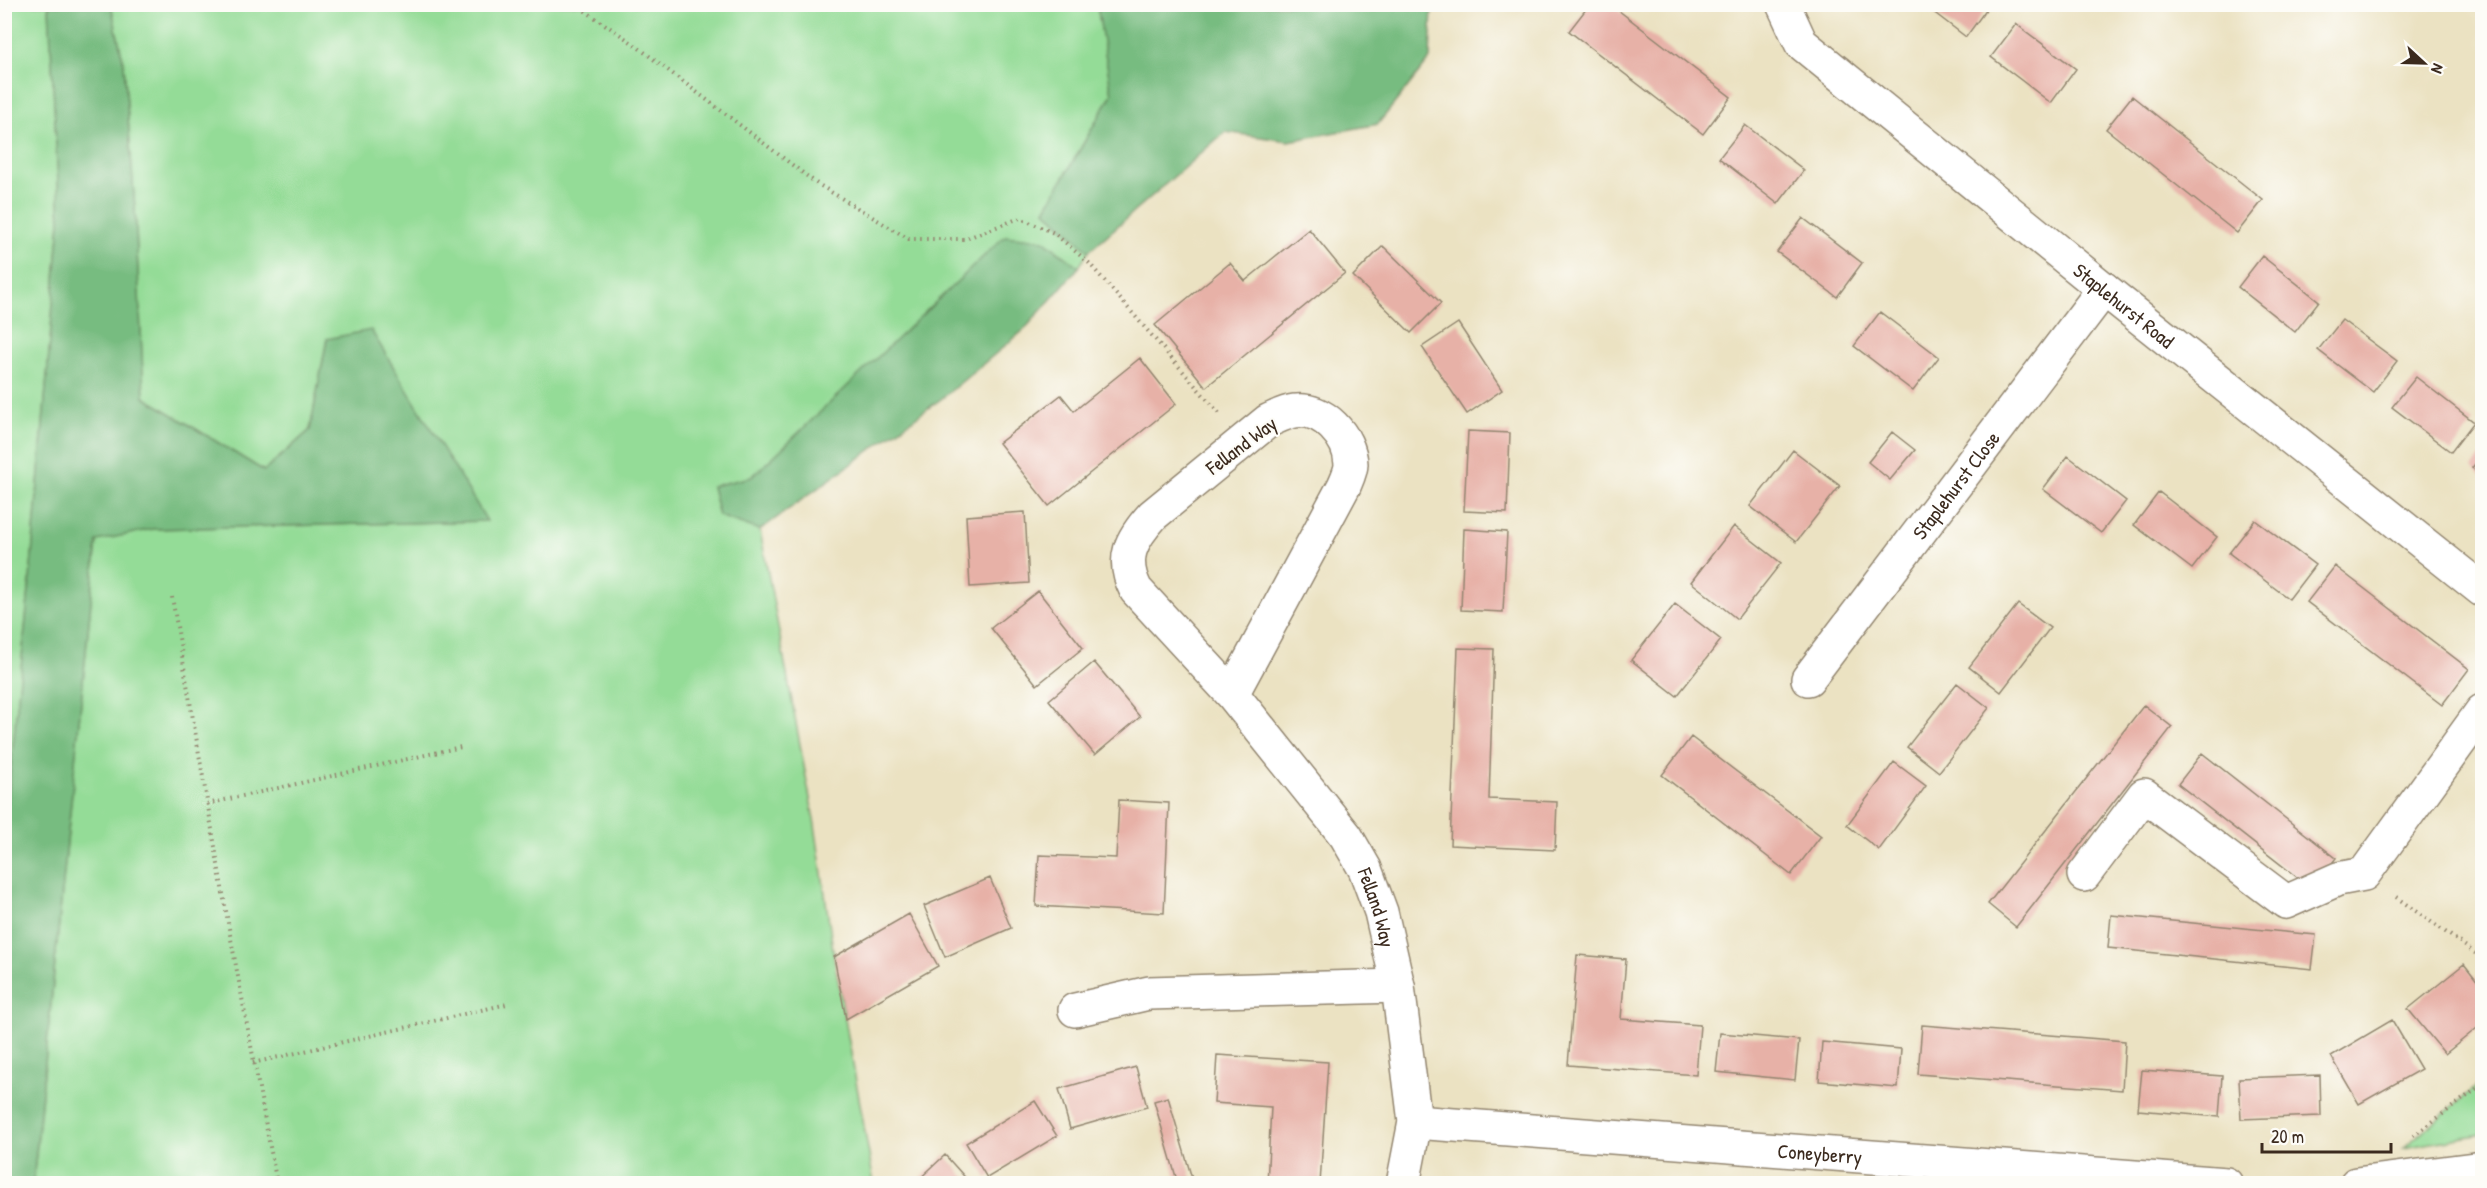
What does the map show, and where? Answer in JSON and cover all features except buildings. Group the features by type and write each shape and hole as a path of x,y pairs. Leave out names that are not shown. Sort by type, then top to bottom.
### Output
{"street":[{"name":"Staplehurst Road","path":"1783,4 1801,43 2104,289 2482,590"},
{"name":"Staplehurst Close","path":"1809,679 2104,289"},
{"name":"Felland Way","path":"1232,694 1344,486 1352,467 1344,438 1335,428 1311,413 1298,410 1284,413 1268,421 1153,515 1136,533 1129,553 1128,575 1136,590 1232,694 1346,836 1365,869 1381,912 1398,986 1415,1122 1403,1184"},
{"path":"2084,875 2144,795 2286,902 2338,879 2364,874 2482,711"},
{"path":"1076,1010 1149,993 1398,986"},
{"name":"Coneyberry","path":"1415,1122 2226,1184"},
{"path":"2356,1184 2482,1168"}],"path":[{"path":"575,4 631,42 816,183 909,239 965,239 1020,218 1054,233 1089,263 1243,441"},
{"path":"172,597 253,1063 277,1184"},
{"path":"207,804 461,747"},
{"path":"2364,874 2482,958"},
{"path":"253,1063 507,1004"}],"green space":[{"path":"5,5 49,5 60,221 30,580 5,825"},
{"path":"49,5 111,5 124,65 135,209 144,397 264,471 310,430 327,339 371,330 487,521 152,529 97,541 33,1183 5,1184 5,825 30,580 60,221"},
{"path":"111,5 1097,5 1112,94 1045,210 1089,251 1079,267 1043,240 751,477 712,486 719,516 760,530 815,825 834,957 874,1183 33,1184 97,541 152,529 486,521 327,339 310,430 264,471 144,397 135,209 124,65"},
{"path":"1097,5 1432,5 1430,59 1378,124 1289,141 1225,132 1089,251 1045,210 1112,94"},
{"path":"1005,236 1043,240 1079,267 1024,330 941,399 760,530 719,516 712,486 752,477"},
{"path":"2482,1082 2482,1134 2403,1148"}]}
